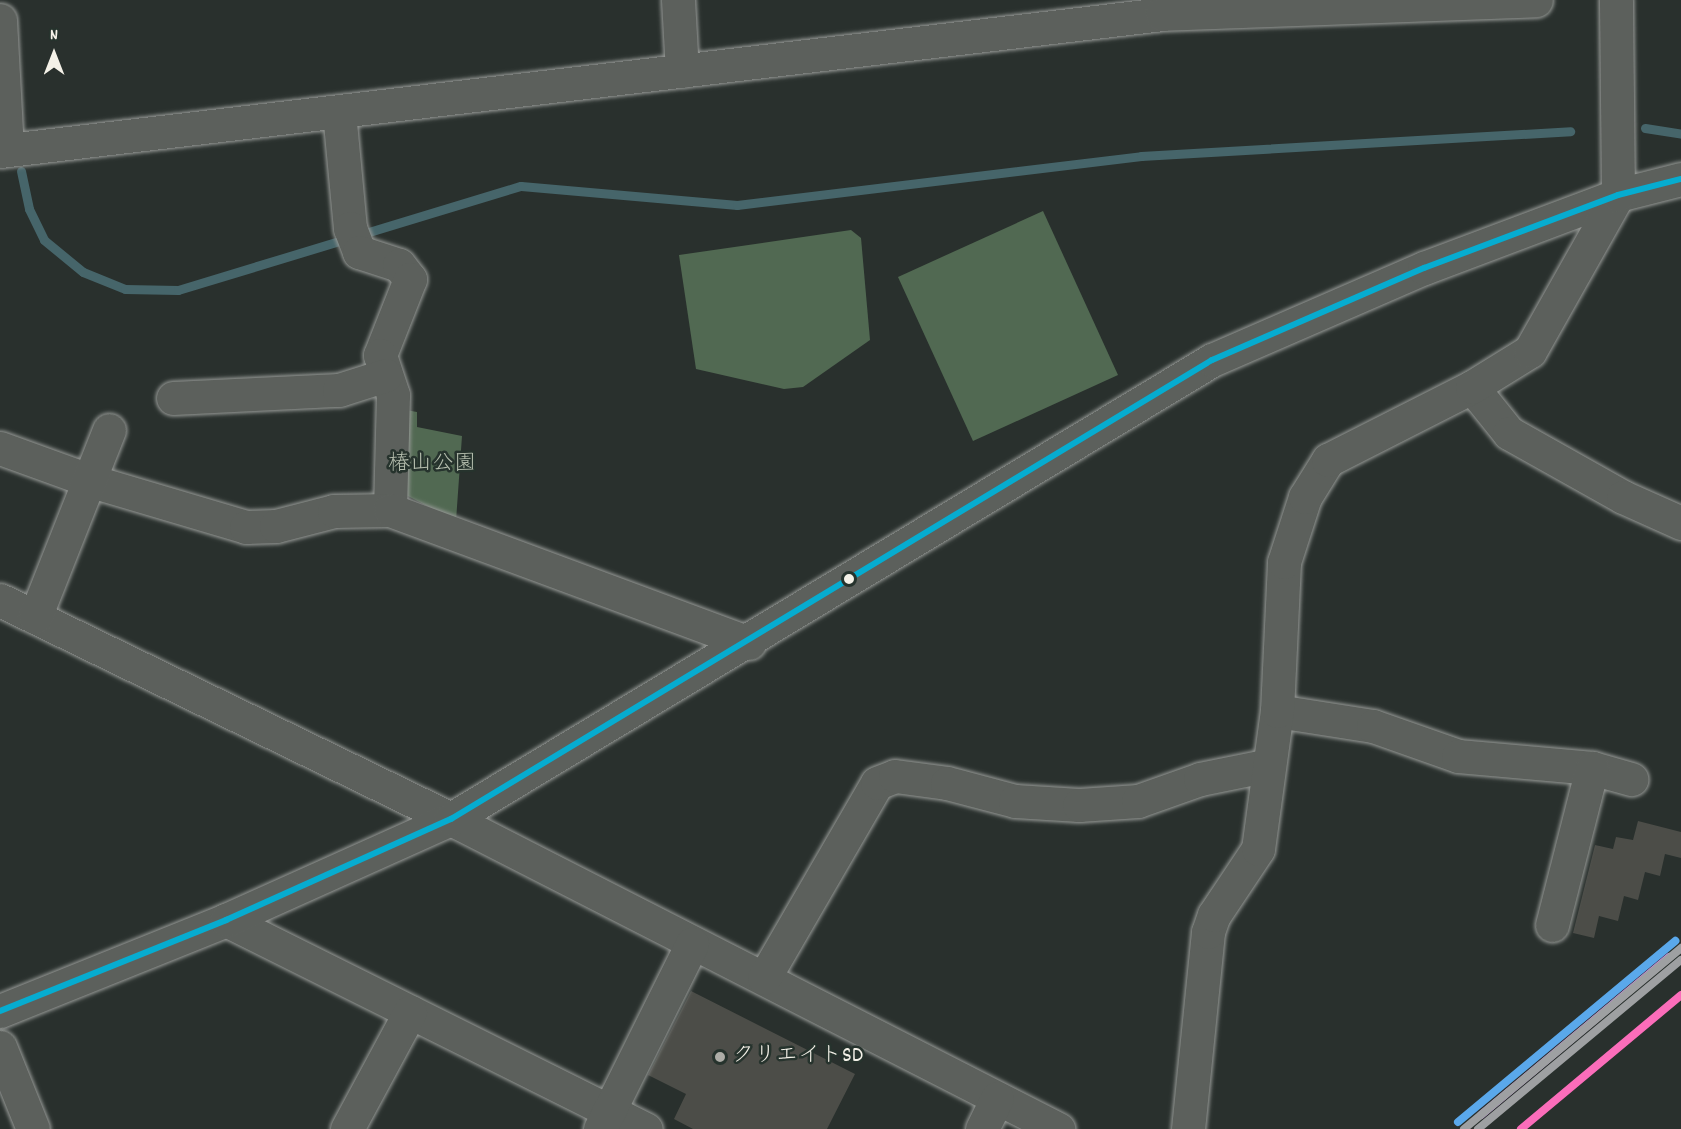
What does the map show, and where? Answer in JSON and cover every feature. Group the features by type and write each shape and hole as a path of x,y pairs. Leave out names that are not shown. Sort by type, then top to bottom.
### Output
{"street":[{"path":"678,0 682,71"},
{"path":"0,20 3,150 1162,14 1536,0"},
{"path":"1188,1129 1208,932 1214,915 1258,849 1276,711 1284,562 1305,497 1328,460 1472,387 1530,351 1618,195 1616,0"},
{"path":"339,112 354,240 399,265 410,279 380,355 393,395 390,510"},
{"path":"0,1011 226,920 451,819 749,643 1212,360 1424,268 1618,195 1681,179"},
{"path":"172,398 339,390 386,375"},
{"path":"1472,387 1509,433 1623,497 1681,523"},
{"path":"35,617 91,481 109,430"},
{"path":"0,448 91,481 246,527 276,526 334,511 390,510 749,643"},
{"path":"0,600 451,819 1058,1129"},
{"path":"1276,711 1373,726 1458,756 1592,768 1631,779"},
{"path":"764,978 878,783 895,776 947,783 1015,801 1078,805 1138,801 1200,779 1269,765"},
{"path":"1552,925 1592,768"},
{"path":"226,920 410,1012 604,1120 646,1129"},
{"path":"604,1120 692,944"},
{"path":"347,1129 410,1012"},
{"path":"0,1047 33,1129"},
{"path":"982,1129 997,1098"}],"green space":[{"path":"1043,211 1118,375 973,441 898,277"},
{"path":"851,230 861,238 870,340 803,387 784,389 696,369 679,255"},
{"name":"椿山公園","path":"406,410 417,412 417,427 462,436 456,521 404,494"}],"building":[{"path":"1638,821 1681,832 1681,858 1665,854 1660,876 1645,872 1638,900 1624,896 1618,921 1599,916 1594,938 1573,933 1595,845 1613,849 1616,837 1633,840"},
{"path":"691,991 855,1074 827,1129 693,1129 674,1119 686,1094 648,1075"}],"waterway":[{"path":"1645,128 1681,134"},
{"path":"21,171 29,209 44,240 83,272 125,289 178,290 521,186 737,205 1141,156 1570,131"}],"transit line":[{"path":"0,1011 226,920 451,819 1212,360 1424,268 1618,195 1681,179"},
{"path":"1458,1122 1675,941"},
{"path":"1464,1129 1681,948"},
{"path":"1481,1115 1669,957"},
{"path":"1478,1129 1681,960"},
{"path":"1521,1129 1681,995"}],"place":[{"name":"クリエイトSD","path":"720,1057"}]}
